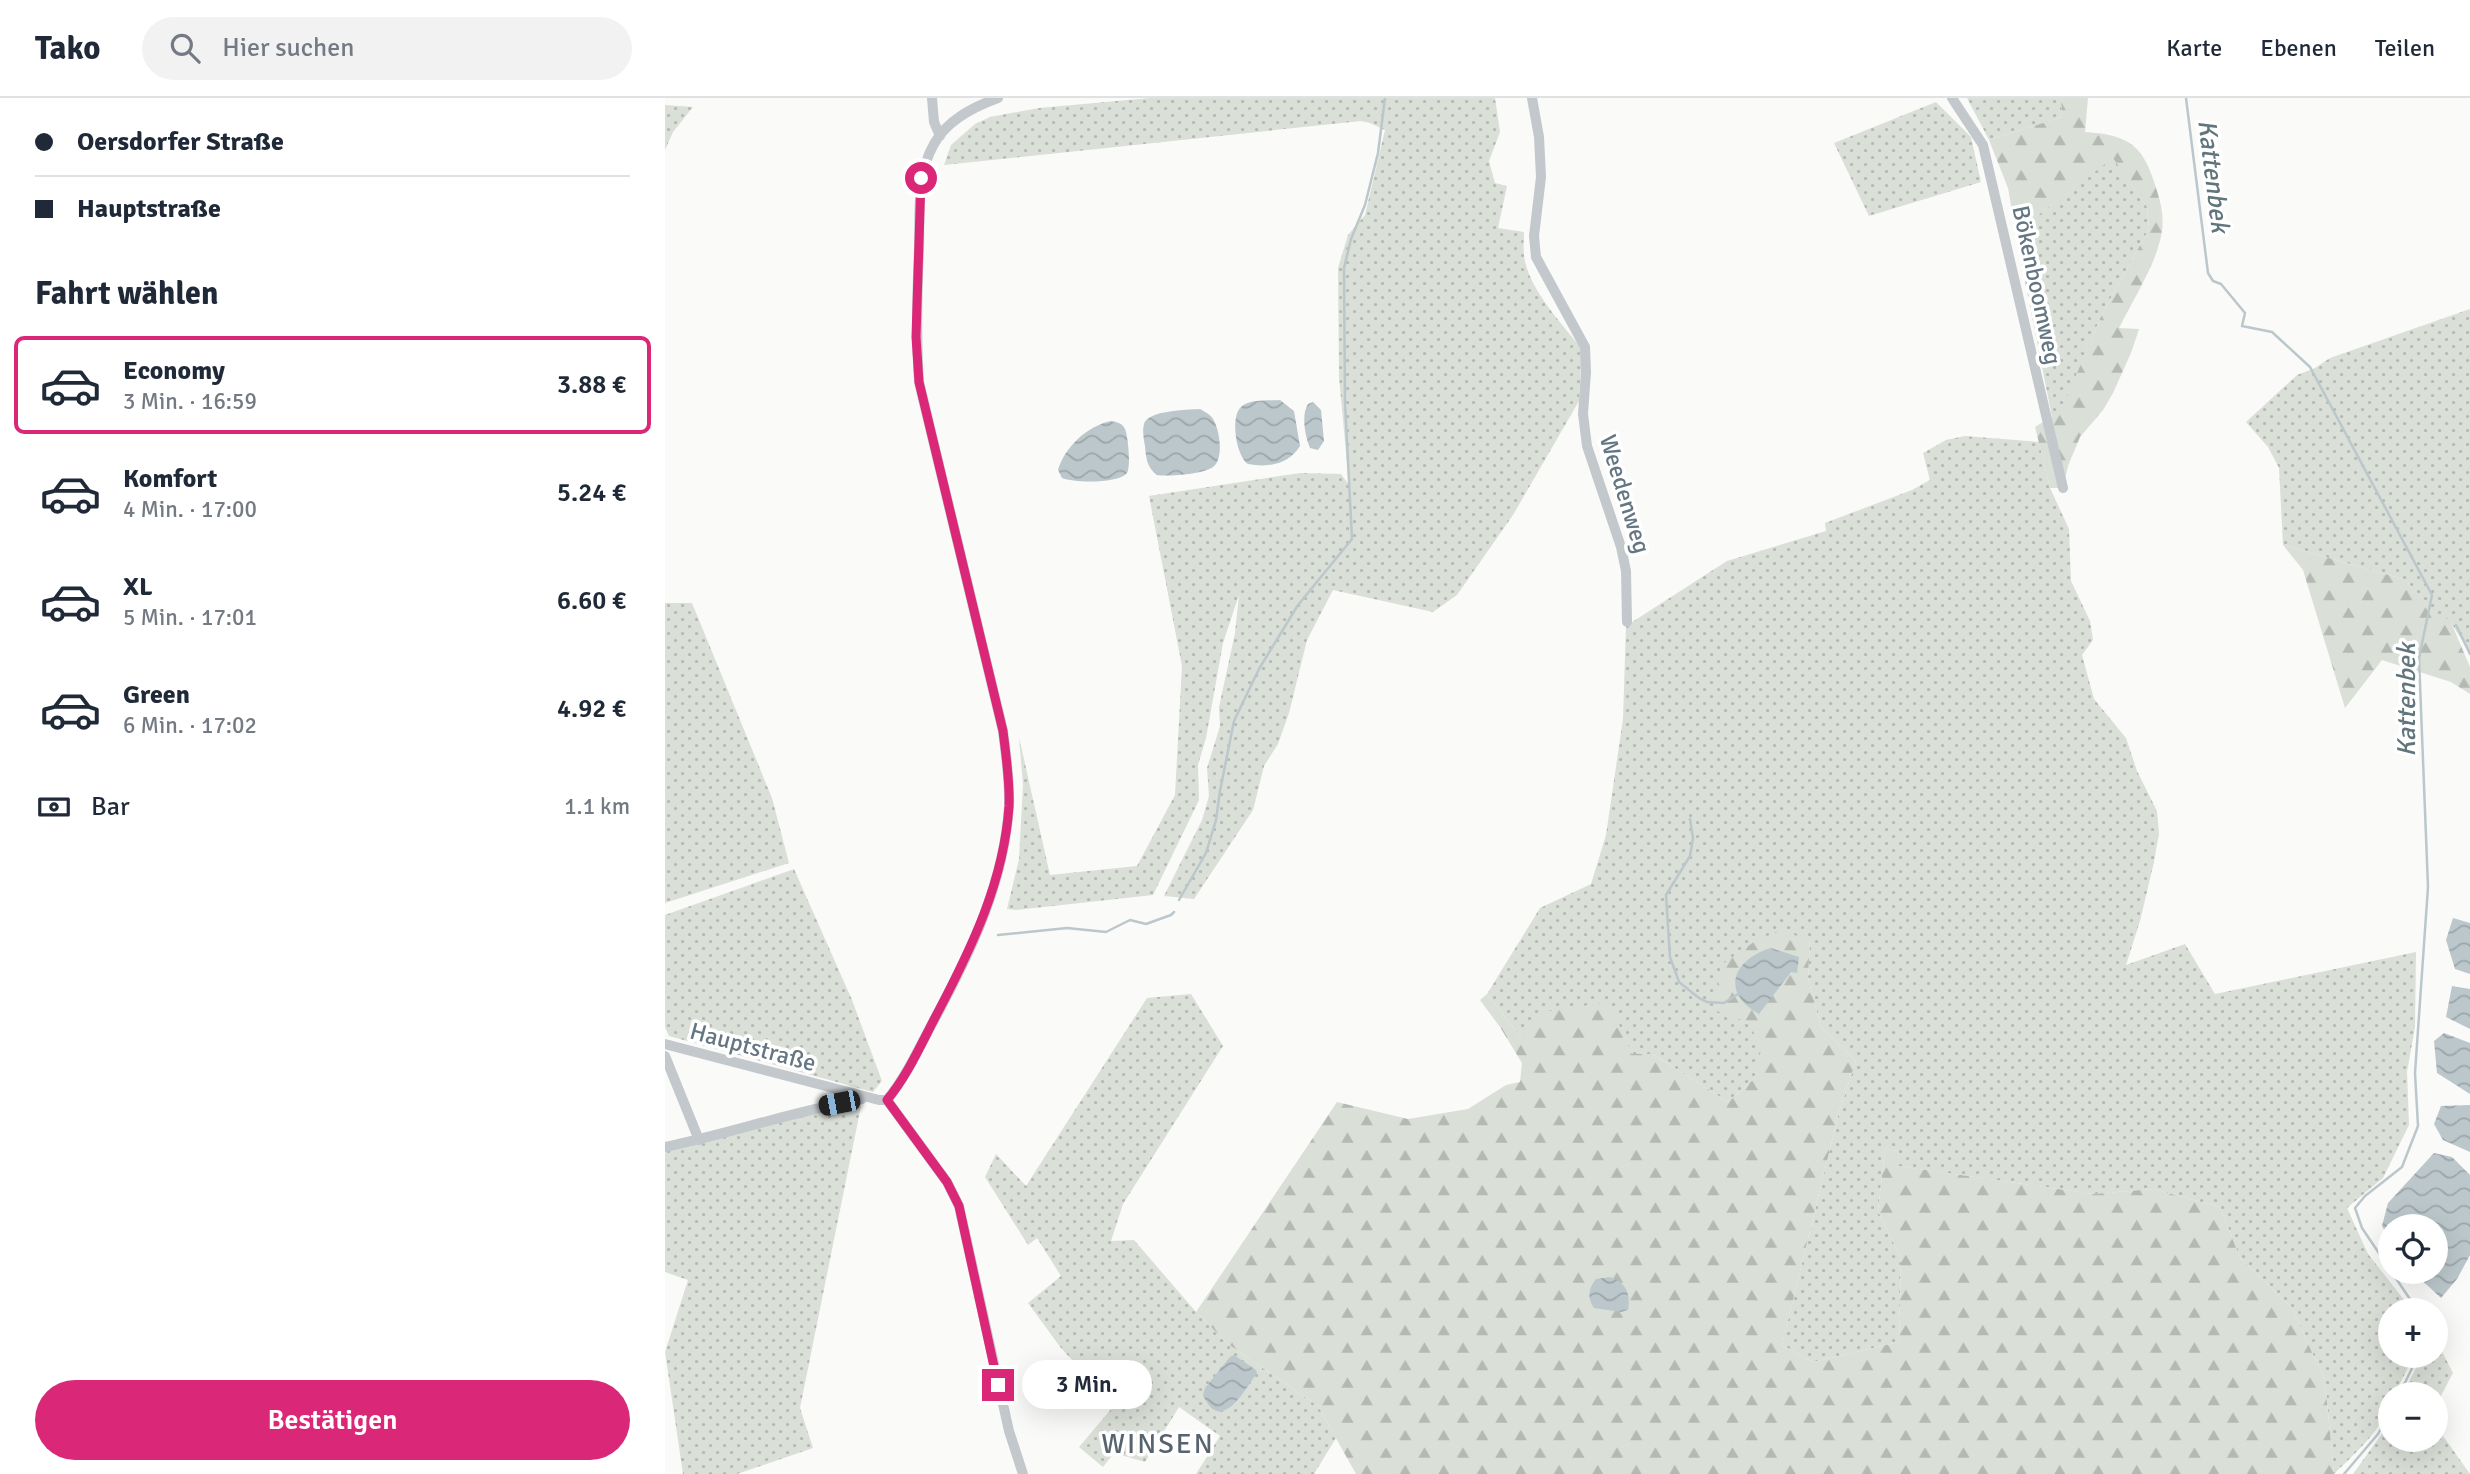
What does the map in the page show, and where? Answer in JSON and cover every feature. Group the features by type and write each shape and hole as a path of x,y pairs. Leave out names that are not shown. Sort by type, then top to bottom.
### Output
{"street":[{"path":"932,98 934,122 940,136"},
{"path":"998,98 973,107 944,129 933,144 921,178 916,337 919,382 1003,731 1009,806 1001,862 985,915 970,952 906,1072 887,1100 947,1182 959,1206 1021,1474"},
{"name":"Weedenweg","path":"1532,98 1539,137 1541,177 1534,236 1536,257 1585,347 1584,430 1621,547 1626,571 1627,622"},
{"name":"Bökenboomweg","path":"1952,98 1983,145 2063,488"},
{"name":"Hauptstraße","path":"665,1044 867,1098 887,1100"},
{"path":"665,1056 699,1140"},
{"path":"665,1147 812,1108 867,1098"}],"green space":[{"path":"1150,98 1495,98 1500,132 1489,161 1495,183 1507,186 1498,228 1524,232 1524,255 1532,280 1547,305 1582,349 1579,401 1513,515 1457,595 1433,612 1333,590 1307,640 1289,713 1278,744 1264,766 1253,810 1194,899 1164,896 1202,820 1209,796 1207,768 1220,726 1219,707 1235,633 1239,595 1223,643 1206,738 1198,765 1199,800 1153,895 1007,909 1019,859 1023,785 1019,737 1050,875 1137,866 1175,795 1182,666 1149,496 1300,473 1341,474 1349,485 1339,377 1338,268 1348,235 1365,215 1385,130 1361,121 944,165 951,145 975,124 990,117 1039,108"},
{"path":"1967,98 2061,98 2062,117 1989,140"},
{"path":"2061,98 2088,98 2085,132 2125,140 2141,154 2157,191 2163,224 2152,264 2119,328 2139,329 2131,353 2103,410 2080,437 2068,466 2063,488 2050,488 2035,427 2061,411 2102,314 2149,229 2147,207 2113,158 2033,219 2019,252 2008,188 1989,140 2062,117"},
{"path":"1936,102 1971,137 1981,182 1869,216 1834,143"},
{"path":"665,105 693,107 673,132 665,150"},
{"path":"2113,157 2147,207 2149,229 2102,314 2061,412 2052,417 2019,252 2033,219"},
{"path":"2470,309 2470,653 2450,621 2434,614 2406,580 2283,545 2279,468 2268,447 2246,422 2297,375 2330,358"},
{"path":"1965,436 2039,442 2050,488 2069,529 2071,581 2090,621 2093,640 2082,655 2094,699 2126,738 2137,771 2157,811 2159,833 2154,862 2126,965 2185,944 2215,994 2416,952 2415,1027 2407,1072 2409,1125 2383,1178 2347,1208 2368,1254 2378,1267 2378,1284 2392,1284 2403,1298 2378,1298 2378,1368 2408,1368 2401,1382 2378,1382 2378,1428 2334,1474 2325,1381 2292,1308 2240,1258 2220,1207 2153,1189 2093,1194 1897,1166 1899,1151 1885,1149 1878,1211 1901,1258 1899,1342 1813,1362 1782,1345 1839,1112 1856,1061 1821,1027 1808,978 1810,938 1747,1022 1763,1046 1754,1079 1728,1102 1653,1054 1632,1054 1522,1039 1487,994 1540,908 1591,884 1606,835 1623,719 1626,626 1727,561 1826,531 1825,523 1912,490 1930,480 1923,453 1946,440"},
{"path":"2283,545 2406,580 2434,613 2450,620 2470,667 2470,694 2451,682 2382,660 2345,708 2303,570"},
{"path":"665,603 692,603 772,798 789,863 665,903"},
{"path":"794,869 852,1000 882,1081 873,1092 669,1036 665,1027 665,915"},
{"path":"1776,932 1810,938 1808,978 1821,1027 1856,1061 1839,1112 1782,1345 1813,1362 1899,1342 1901,1258 1878,1211 1885,1149 1899,1151 1898,1166 2093,1194 2153,1189 2220,1207 2240,1258 2292,1308 2325,1381 2334,1474 1356,1474 1318,1406 1228,1344 1196,1312 1337,1102 1408,1119 1468,1109 1506,1085 1520,1082 1522,1063 1480,1000 1487,994 1522,1039 1536,1013 1609,1002 1632,1054 1653,1054 1728,1102 1754,1079 1762,1046 1747,1022 1714,1010 1721,965 1754,942"},
{"path":"1191,994 1223,1046 1123,1204 1111,1241 1134,1240 1196,1312 1228,1344 1318,1406 1336,1438 1314,1474 1196,1474 1220,1436 1179,1407 1145,1462 1114,1453 1103,1467 1079,1447 1118,1401 1093,1367 1084,1373 1061,1348 1028,1303 1061,1276 1037,1238 1028,1245 985,1177 996,1154 1026,1186 1147,998"},
{"path":"861,1106 800,1408 813,1448 737,1474 683,1474 665,1352 688,1280 665,1272 665,1150 825,1110"},
{"path":"2448,1363 2453,1373 2448,1382 2409,1382 2416,1368 2448,1368"},
{"path":"2378,1439 2378,1452 2448,1452 2448,1443 2470,1474 2353,1474"}],"water":[{"path":"1280,400 1294,411 1300,446 1284,461 1263,465 1248,464 1240,453 1236,436 1238,412 1245,404"},
{"path":"1313,402 1321,410 1324,441 1318,450 1310,448 1305,426 1306,409 1308,404"},
{"path":"1200,409 1212,417 1217,430 1220,451 1216,463 1213,467 1194,473 1157,475 1147,459 1143,435 1147,419 1160,413"},
{"path":"1111,421 1121,424 1125,429 1129,451 1127,473 1106,481 1085,482 1062,478 1058,470 1061,461 1078,439"},
{"path":"2453,918 2470,923 2470,974 2455,969 2446,940"},
{"path":"1771,948 1799,957 1797,973 1791,972 1759,1014 1739,996 1735,986 1736,977 1748,960"},
{"path":"2452,986 2470,989 2470,1029 2446,1017"},
{"path":"2444,1033 2470,1043 2470,1094 2437,1073 2434,1041"},
{"path":"2470,1105 2470,1152 2443,1140 2434,1124 2441,1106"},
{"path":"2434,1153 2452,1157 2470,1175 2470,1255 2457,1279 2441,1298 2426,1284 2448,1284 2448,1214 2385,1214 2388,1203"},
{"path":"1610,1277 1624,1285 1629,1299 1628,1310 1621,1312 1594,1308 1589,1297 1593,1283 1596,1279"},
{"path":"1234,1355 1257,1373 1239,1399 1224,1411 1217,1411 1203,1395 1205,1388"}],"waterway":[{"path":"1179,900 1206,853 1216,820 1234,721 1259,669 1298,605 1352,539 1345,403 1344,268 1351,239 1365,205 1378,153 1385,98"},
{"name":"Kattenbek","path":"2186,98 2208,273 2245,313 2242,326 2272,332 2310,367 2432,595 2419,658 2428,887 2415,1073 2418,1126 2402,1167 2365,1196 2355,1208 2362,1228 2409,1298"},
{"path":"2456,625 2470,654"},
{"path":"1690,819 1693,838 1690,856 1666,895 1670,957 1679,982 1699,998 1707,1002 1724,1003 1738,994"},
{"path":"998,935 1067,928 1106,932 1130,920 1146,924 1174,912"},
{"name":"Kattenbek","path":"2405,1382 2412,1368"},
{"name":"Kattenbek","path":"2344,1474 2378,1434"}],"district":[{"name":"WINSEN","path":"1158,1443"}],"route":[{"path":"921,178 916,337 919,382 1003,731 1009,806 1001,862 985,915 970,952 906,1072 887,1100 947,1182 959,1206 998,1385"}]}
